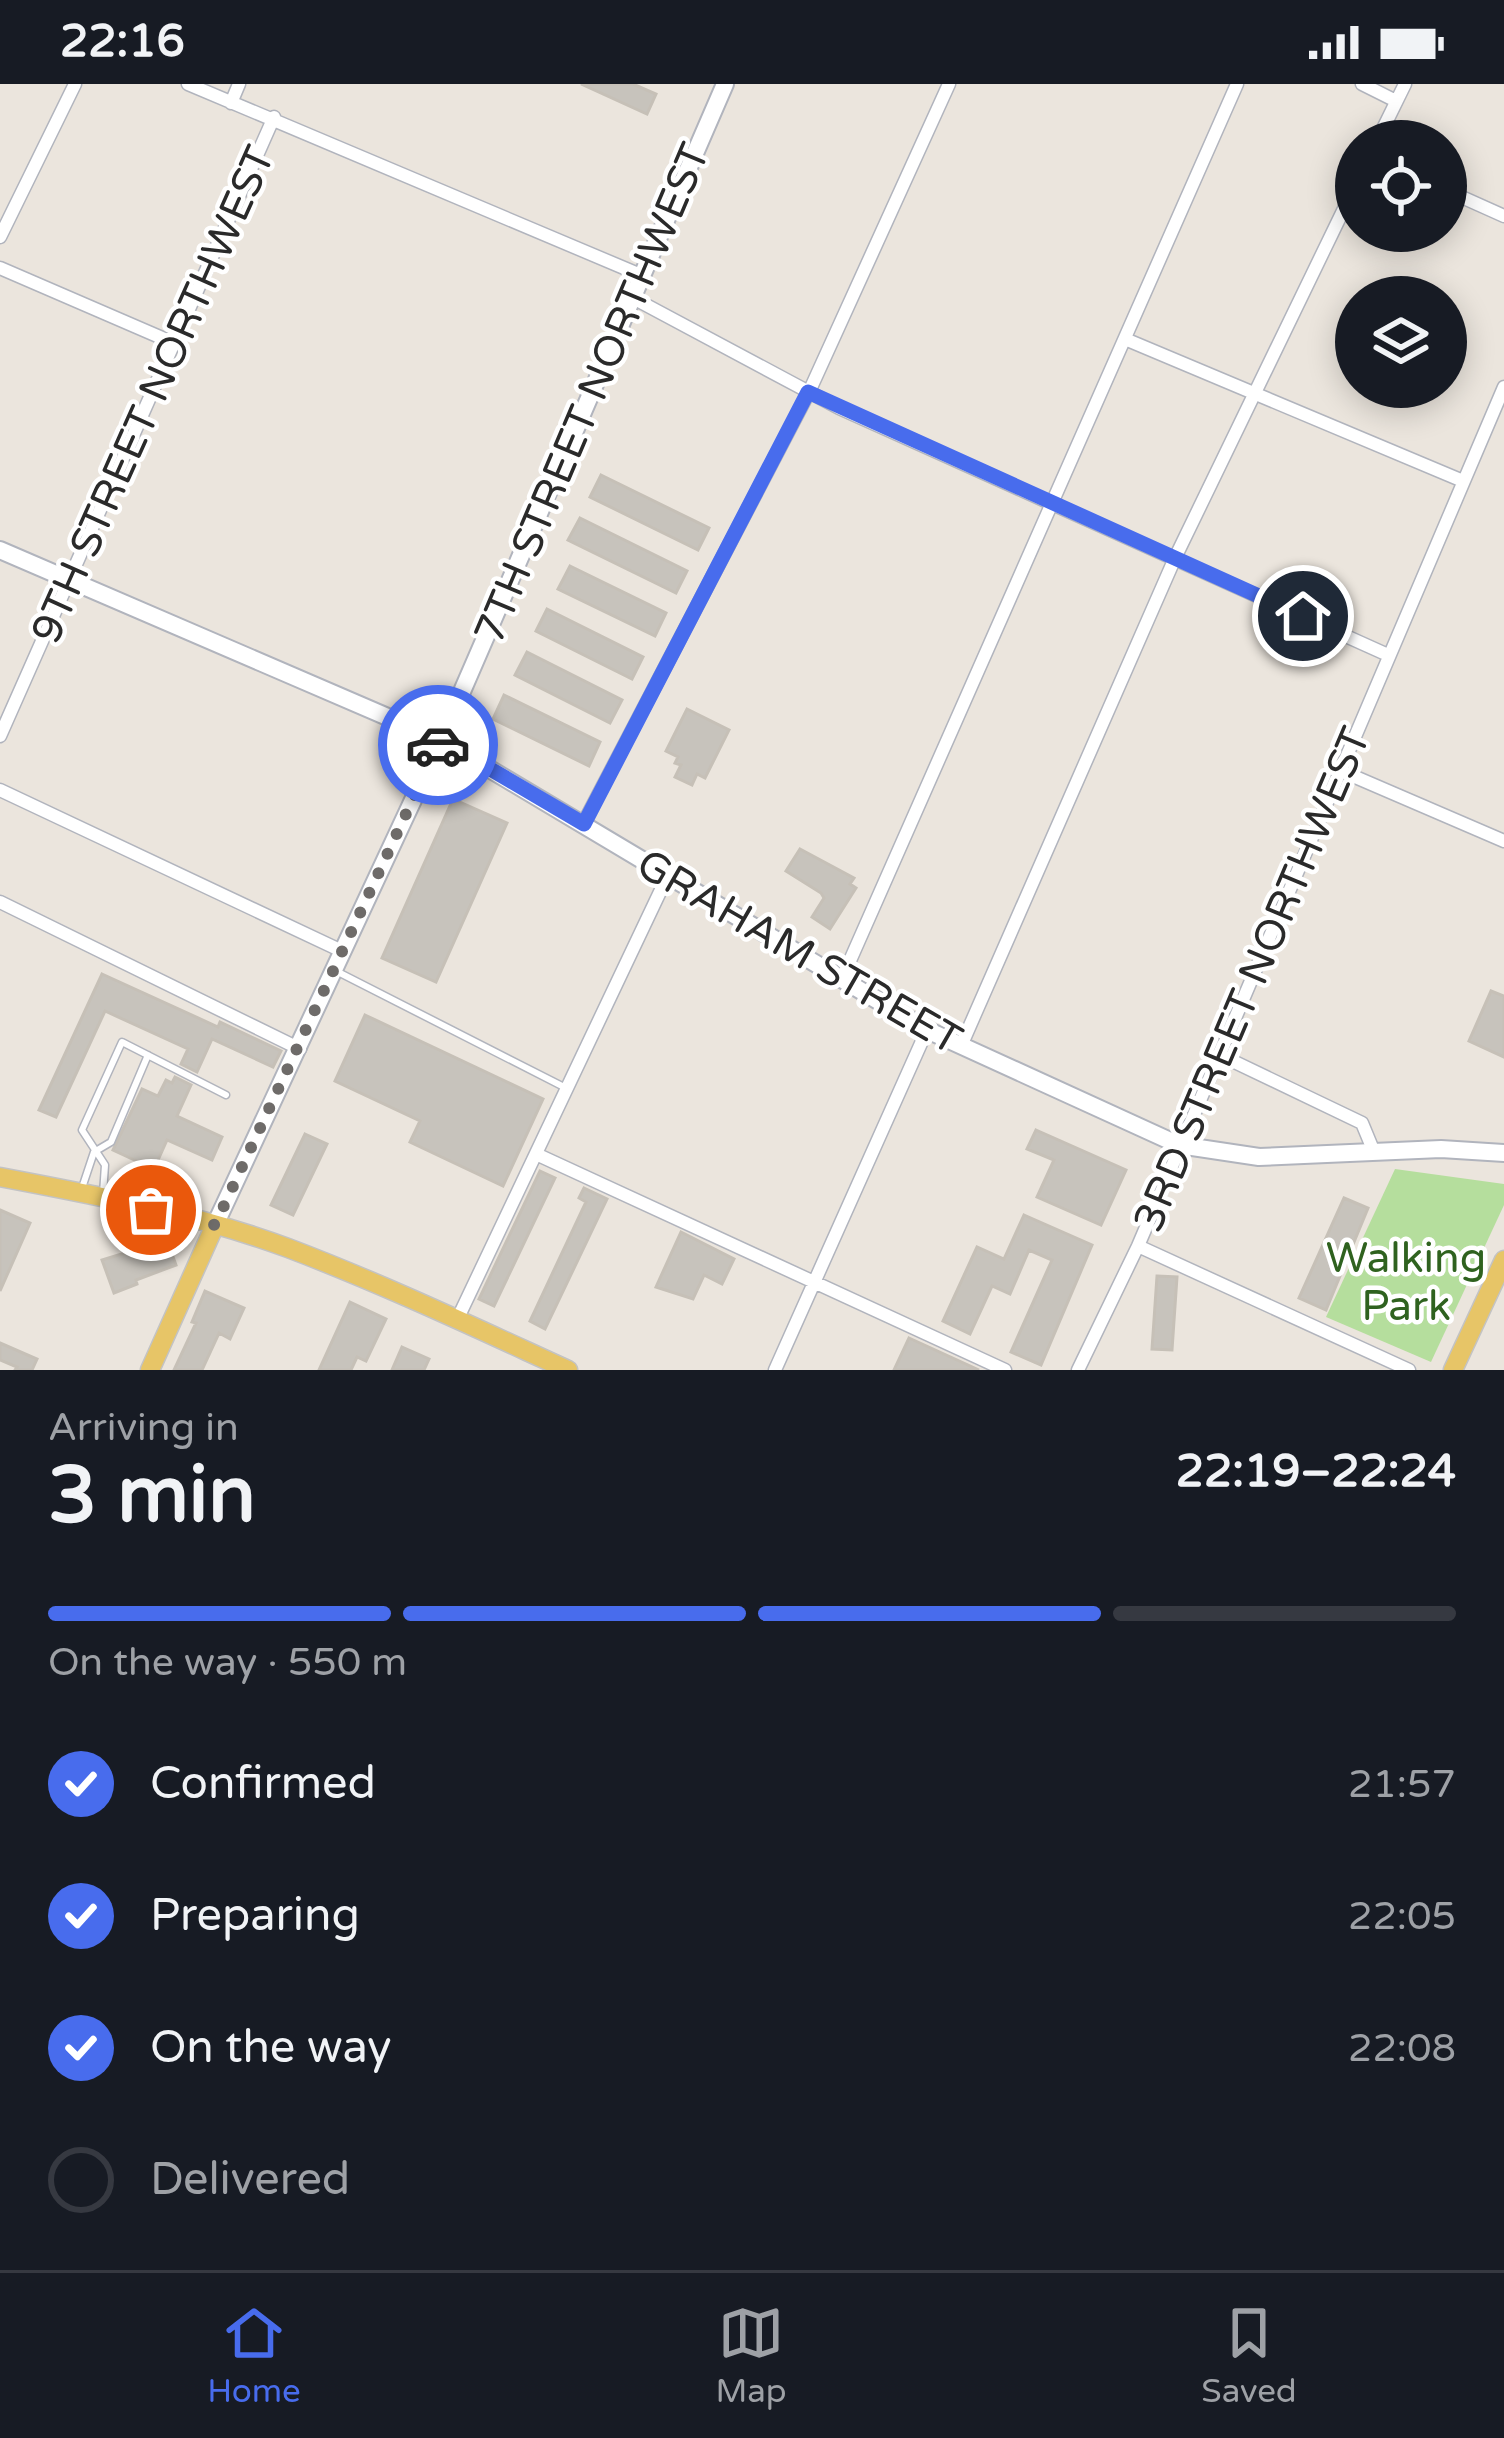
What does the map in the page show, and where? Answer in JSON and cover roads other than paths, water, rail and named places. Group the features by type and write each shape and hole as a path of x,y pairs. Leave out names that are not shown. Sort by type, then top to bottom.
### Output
{"main road":[{"path":"0,1177 103,1197 285,1248 568,1370"},
{"path":"150,1370 215,1225"},
{"path":"1453,1370 1504,1260"}],"street":[{"path":"0,237 75,84"},
{"path":"188,84 643,276"},
{"name":"9TH STREET NORTHWEST","path":"231,103 239,84"},
{"name":"7TH STREET NORTHWEST","path":"215,1225 441,740 725,84"},
{"path":"584,824 808,392 950,84"},
{"path":"841,981 1237,84"},
{"path":"1362,84 1396,101"},
{"path":"1387,120 1405,84"},
{"name":"9TH STREET NORTHWEST","path":"0,736 274,117"},
{"path":"1467,199 1504,216"},
{"path":"961,1046 1175,558 1335,227"},
{"path":"0,268 176,344"},
{"path":"633,298 808,392 1388,655"},
{"path":"1125,339 1463,481"},
{"name":"3RD STREET NORTHWEST","path":"1078,1370 1138,1246 1504,387"},
{"name":"GRAHAM STREET","path":"0,550 441,740 927,1030 1179,1145 1259,1157 1442,1149 1504,1153"},
{"path":"1339,770 1504,841"},
{"path":"0,790 344,952"},
{"path":"458,1320 668,875"},
{"path":"0,902 300,1049"},
{"path":"775,1370 927,1030"},
{"path":"1220,1055 1362,1123 1374,1152"},
{"path":"536,1154 1005,1370"},
{"path":"1138,1246 1409,1370"}],"lane":[{"path":"336,971 567,1088"},
{"path":"103,1197 105,1165 82,1130 122,1042 226,1095"},
{"path":"80,1192 94,1153 111,1142 148,1055"}],"park label":[{"name":"Walking Park","path":"1406,1281"}]}
